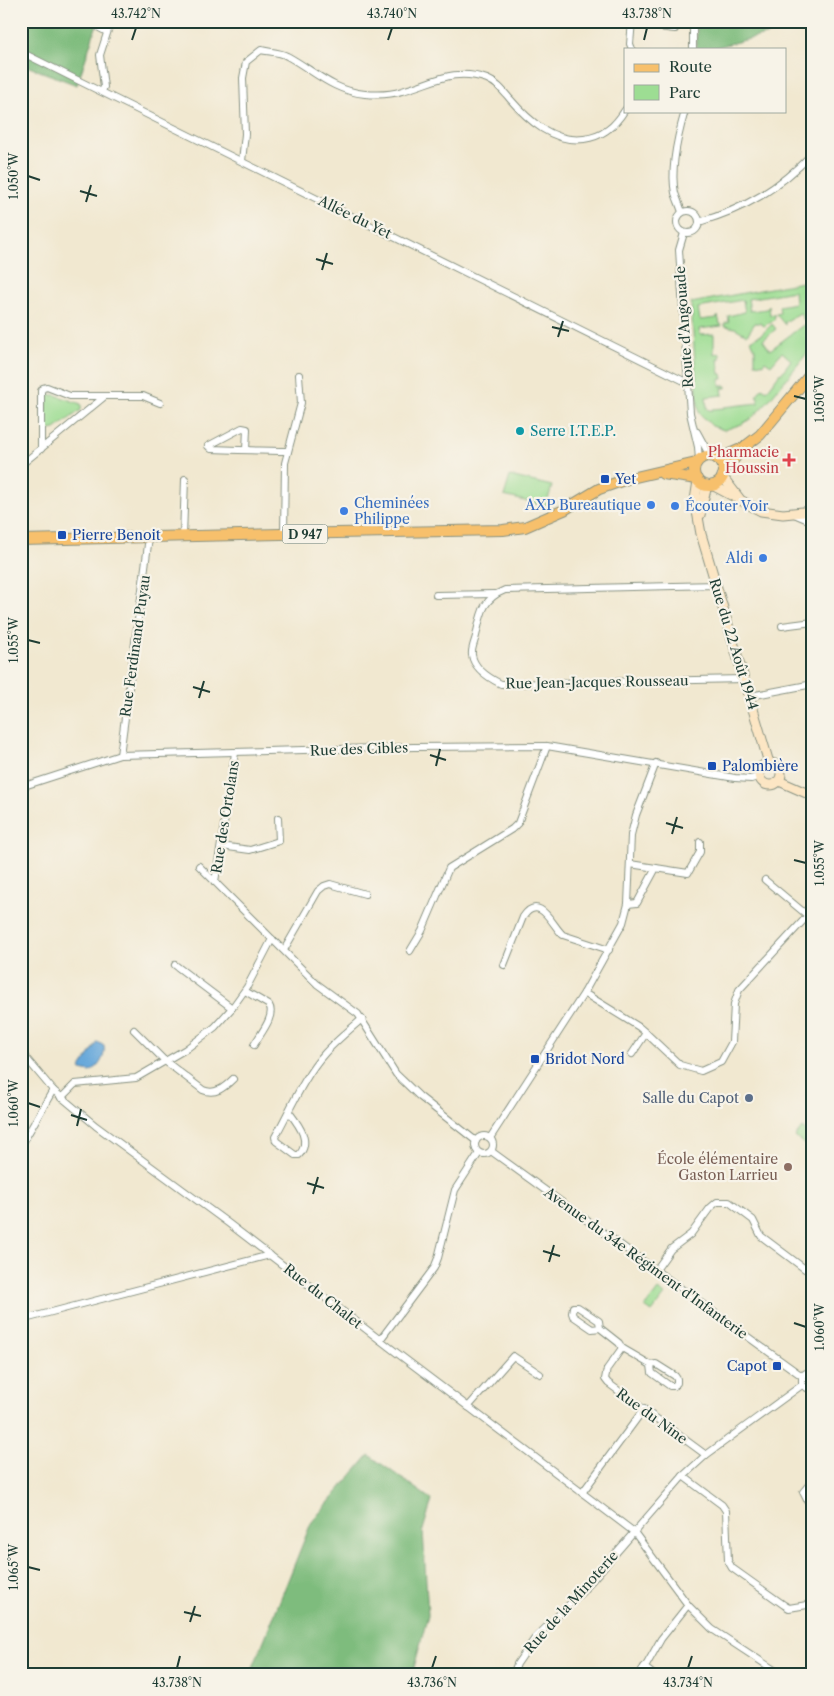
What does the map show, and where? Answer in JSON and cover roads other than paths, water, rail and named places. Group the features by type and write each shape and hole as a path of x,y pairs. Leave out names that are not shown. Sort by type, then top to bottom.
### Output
{"main road":[{"path":"718,465 720,481 703,483 694,472 697,462 718,465 734,460 743,448 760,435 813,371"},
{"name":"D 947","path":"21,540 503,530 525,527 564,510 599,489 627,479 697,462"},
{"name":"D 947","path":"652,473 703,483"}],"street":[{"path":"86,21 108,32"},
{"path":"102,92 104,87 100,54 111,21"},
{"path":"693,21 693,48"},
{"path":"584,23 632,23 675,29"},
{"path":"632,23 630,44 632,48"},
{"path":"242,161 246,134 243,78 246,62 261,50 285,54 331,85 362,94 380,95 402,91 442,77 465,75 488,80 502,89 535,124 545,131 566,139 596,138 619,119 624,112"},
{"name":"Allée du Yet","path":"21,52 688,383"},
{"path":"682,212 675,192 674,157 677,137 685,112"},
{"path":"699,222 694,212 686,210 677,217 676,221 678,228 684,233 694,231 699,222 732,210 767,193 813,153"},
{"name":"Route d'Angouade","path":"684,233 679,250 690,413 698,447 697,462"},
{"path":"284,534 285,463 301,403 298,375"},
{"path":"42,449 41,391 43,388 47,387 70,396 143,396 160,403"},
{"path":"21,465 104,397"},
{"name":"Route d'Angouade","path":"692,422 718,465"},
{"path":"246,450 246,429 242,428 208,446 211,449 246,450 288,451"},
{"path":"718,465 742,502"},
{"path":"183,537 185,479"},
{"path":"703,483 769,513 793,514 813,511"},
{"name":"Rue du 22 Août 1944","path":"703,483 695,500 699,526 769,763"},
{"path":"793,514 813,522"},
{"name":"Rue Ferdinand Puyau","path":"120,756 149,537"},
{"path":"436,595 496,594 505,590 716,585"},
{"name":"Rue Jean-Jacques Rousseau","path":"496,594 490,598 481,613 472,654 476,664 486,677 501,684 744,680"},
{"path":"782,626 813,622"},
{"path":"750,696 813,684"},
{"path":"410,951 422,930 449,868 512,829 518,822 547,746"},
{"name":"Rue des Cibles","path":"21,787 120,756 414,747 547,746 656,763 735,778 751,779 758,777"},
{"name":"Rue des Ortolans","path":"215,882 235,753"},
{"path":"490,1138 584,993 624,923 628,904 631,835 636,815 656,763"},
{"path":"769,763 780,769 781,777 774,785 767,785 761,782 758,777 762,766 769,763"},
{"path":"779,781 813,796"},
{"path":"221,846 250,850 279,841 278,818"},
{"path":"630,864 688,873 700,852 700,842"},
{"path":"199,866 317,984 358,1014 396,1074 419,1096 476,1141"},
{"path":"628,904 637,903 656,868"},
{"path":"765,880 807,915"},
{"path":"284,950 318,891 324,886 330,884 365,894"},
{"path":"504,965 523,917 526,912 535,909 548,914 558,931 563,935 609,950"},
{"path":"584,993 640,1027 680,1065 702,1071 721,1062 732,1042 734,1004 739,990 813,910"},
{"path":"61,1098 75,1084 136,1078 186,1049 215,1027 232,1008 245,990 272,939"},
{"path":"175,965 232,1008"},
{"path":"245,990 269,1005 272,1014 254,1045"},
{"path":"289,1112 300,1126 304,1140 303,1150 299,1155 276,1141 275,1137 304,1083 323,1055 362,1019"},
{"path":"134,1030 165,1060 203,1090 208,1092 222,1090 233,1079"},
{"path":"632,1054 646,1033"},
{"name":"Rue du Chalet","path":"21,1052 61,1098 96,1126 270,1255 634,1532 688,1605 712,1629 782,1675"},
{"path":"21,1146 53,1090"},
{"path":"476,1141 483,1136 490,1138"},
{"path":"476,1141 476,1147 479,1152 485,1154 490,1151 493,1145 490,1138"},
{"name":"Avenue du 34e Régiment d'Infanterie","path":"490,1151 802,1376"},
{"path":"380,1340 436,1264 455,1190 479,1152"},
{"path":"656,1270 671,1249 690,1234 717,1202 729,1202 753,1220 761,1236 805,1269"},
{"path":"21,1320 270,1255"},
{"path":"600,1328 620,1343 622,1348 651,1365"},
{"name":"Rue du Nine","path":"622,1348 607,1369 605,1379 608,1383 706,1455"},
{"path":"468,1407 513,1356 540,1374"},
{"path":"813,1374 806,1373 801,1379 802,1385 807,1388 813,1387"},
{"name":"Rue de la Minoterie","path":"513,1675 517,1664 535,1638 581,1593 683,1476 706,1455 802,1385"},
{"path":"582,1493 644,1409"},
{"path":"683,1476 718,1501 726,1511 728,1561 732,1568 789,1608 813,1604"},
{"path":"813,1480 803,1492 813,1505"},
{"path":"638,1675 660,1639 688,1605"},
{"path":"644,1667 654,1675"}],"water":[{"path":"98,1042 104,1046 104,1054 101,1061 90,1072 81,1070 80,1069"}],"place":[{"name":"Serre I.T.E.P.","path":"520,431"},
{"name":"Pharmacie Houssin","path":"789,460"},
{"name":"Yet","path":"605,479"},
{"name":"AXP Bureautique","path":"651,505"},
{"name":"Écouter Voir","path":"675,506"},
{"name":"Cheminées Philippe","path":"344,511"},
{"name":"Pierre Benoit","path":"62,535"},
{"name":"Aldi","path":"763,558"},
{"name":"Palombière","path":"712,766"},
{"name":"Bridot Nord","path":"535,1059"},
{"name":"Salle du Capot","path":"749,1098"},
{"name":"École élémentaire Gaston Larrieu","path":"788,1167"},
{"name":"Capot","path":"777,1366"}]}
